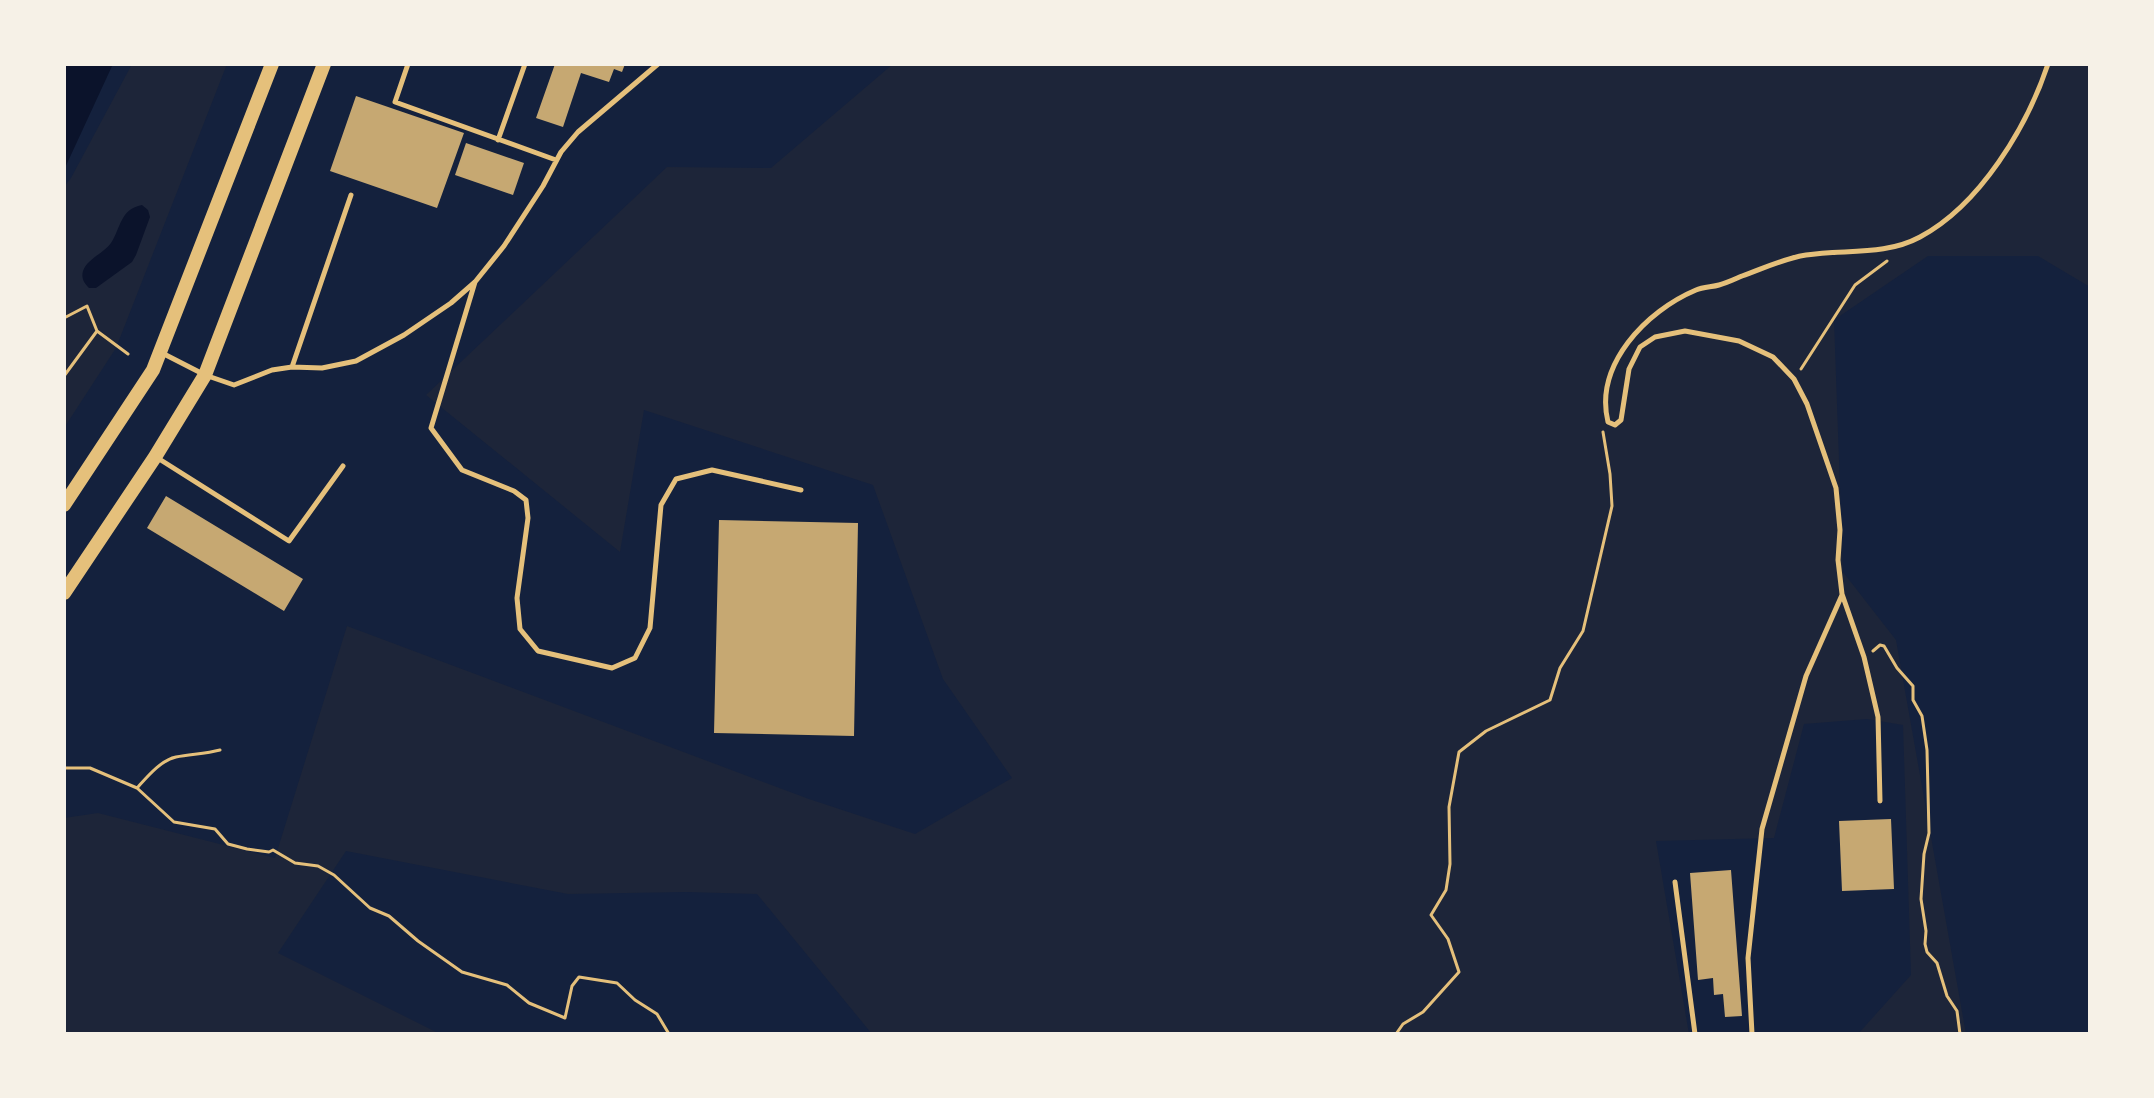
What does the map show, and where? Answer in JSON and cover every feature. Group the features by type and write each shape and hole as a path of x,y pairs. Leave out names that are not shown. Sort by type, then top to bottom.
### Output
{"main road":[{"path":"64,505 153,370 272,64"},
{"path":"64,593 155,457 205,375 324,64"}],"lane":[{"path":"408,64 395,102 556,161"},
{"path":"498,140 525,64"},
{"path":"161,352 205,375 234,385 272,370 322,368 356,361 404,335 451,303 475,282 504,246 556,161 578,132 658,64"},
{"path":"1880,801 1878,717 1864,657 1842,594 1836,488 1807,404 1794,379 1773,357 1739,341 1685,331 1655,337 1640,347 1629,369 1621,420 1615,425 1608,422 1604,408 1605,391 1617,359 1633,335 1652,316 1696,290 1718,286 1803,255 1894,248 1920,237 1947,219 1985,181 2016,135 2038,94 2048,64"},
{"path":"292,367 351,195"},
{"path":"475,282 431,428 462,470 514,491 526,500 528,518 517,598 520,629 538,651 612,668 635,658 650,628 661,505 676,479 712,470 801,490"},
{"path":"155,457 289,541 343,466"},
{"path":"1752,1034 1748,958 1762,829 1806,676 1842,594"},
{"path":"1675,882 1695,1034"}],"path":[{"path":"1794,379 1855,285 1893,256 1894,248"},
{"path":"64,318 87,306 97,331 128,354"},
{"path":"64,376 97,331"},
{"path":"1396,1034 1403,1024 1423,1012 1459,972 1448,939 1431,915 1446,890 1450,864 1449,807 1459,752 1486,731 1550,700 1560,668 1583,631 1612,506 1602,430 1608,422"},
{"path":"1864,657 1880,645 1884,646 1913,686 1913,700 1922,716 1929,801 1929,833 1924,854 1921,899 1925,944 1927,952 1937,963 1947,996 1957,1011 1960,1034"},
{"path":"137,788 149,774 173,757 220,750"},
{"path":"64,768 90,768 137,788 174,822 215,829 228,844 269,852 273,850 295,863 318,866 334,875 370,908 389,916 462,972 507,985 529,1003 565,1018 572,986 579,977 617,983 635,1000 657,1014 669,1034"}],"shaded area":[{"path":"64,64 113,64 64,170"},
{"path":"132,64 227,64 116,348 64,428 64,187"},
{"path":"893,64 2090,64 2090,287 2038,256 1928,256 1834,320 1843,572 1896,640 1966,1034 1858,1034 1911,975 1903,725 1867,719 1804,724 1774,838 1656,841 1689,1034 872,1034 757,894 568,894 346,851 278,953 440,1034 64,1034 64,818 98,813 275,858 347,626 809,799 915,834 1012,778 943,679 873,485 644,410 620,552 426,395 667,167 771,168"},
{"path":"142,205 150,217 132,262 96,288 89,288 83,278 85,267 111,243 125,215"}],"building":[{"path":"555,64 625,64 622,72 614,69 609,82 581,73 563,127 536,118"},
{"path":"356,96 464,133 437,208 330,171"},
{"path":"466,143 524,163 513,195 455,175"},
{"path":"166,496 303,579 284,611 147,528"},
{"path":"719,520 858,523 854,736 714,733"},
{"path":"1891,819 1894,889 1842,891 1839,821"},
{"path":"1731,870 1742,1016 1725,1017 1723,994 1714,995 1713,978 1698,980 1690,873"}]}
